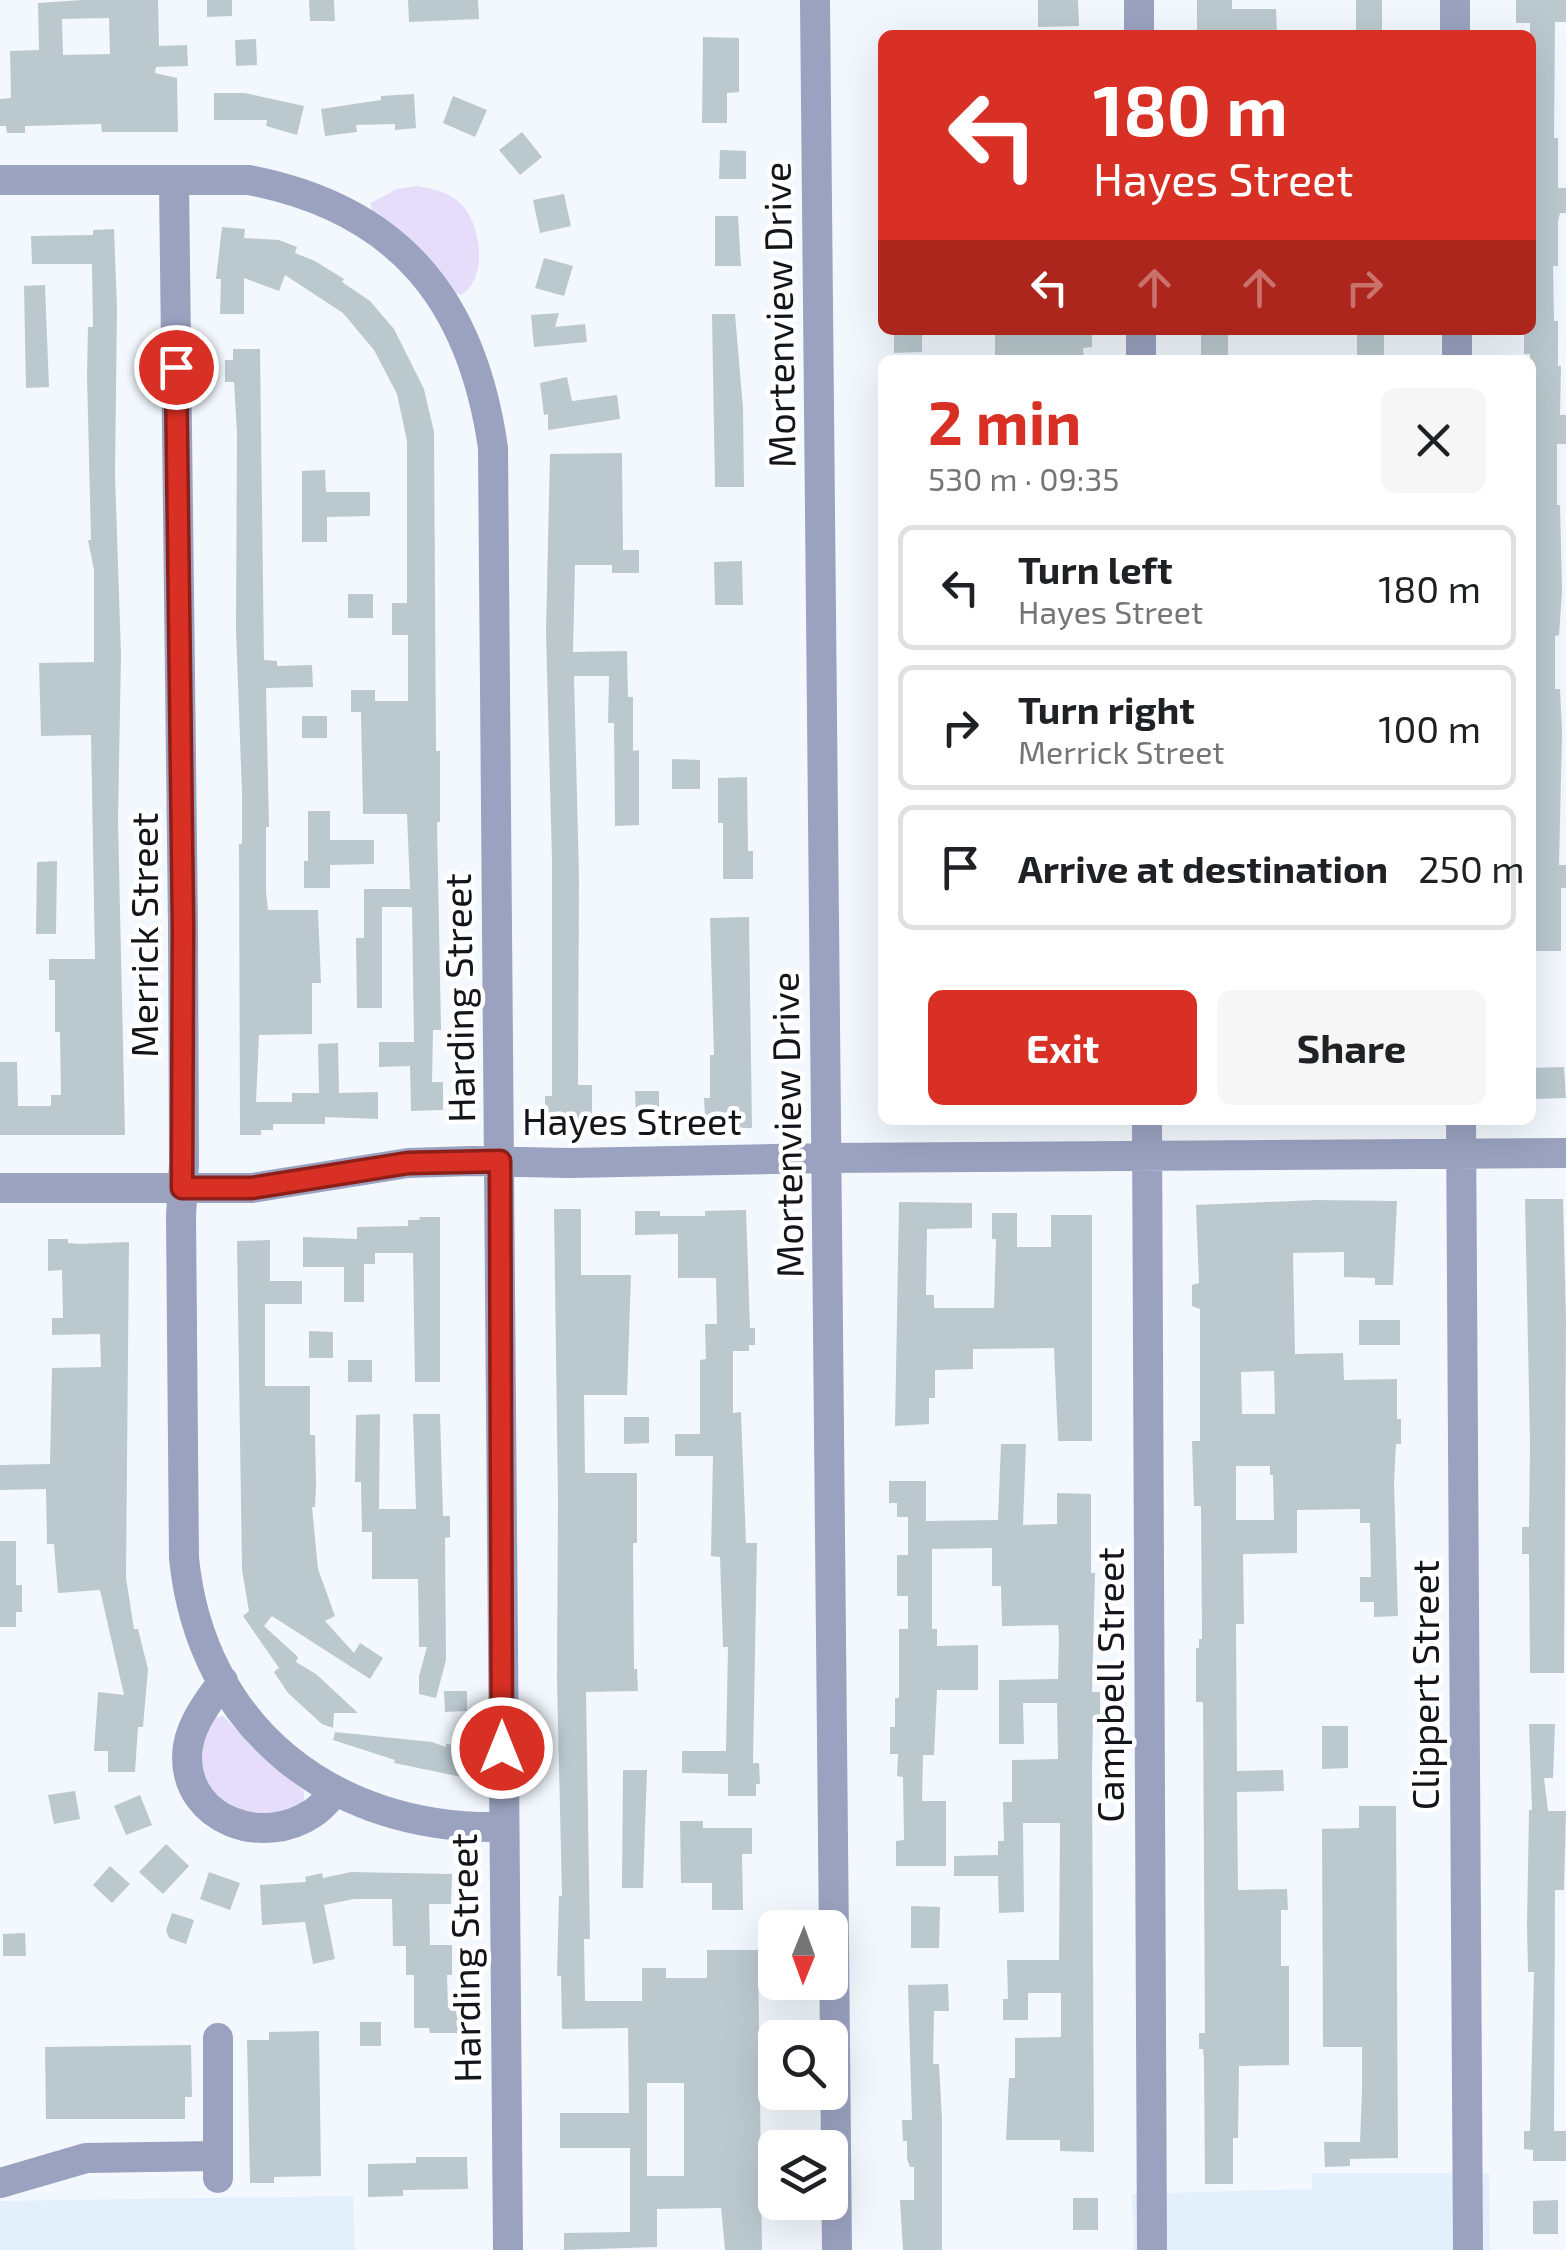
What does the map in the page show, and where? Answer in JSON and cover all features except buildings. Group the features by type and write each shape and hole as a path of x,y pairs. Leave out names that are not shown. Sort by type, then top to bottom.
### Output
{"street":[{"name":"Mortenview Drive","path":"815,0 837,2250"},
{"path":"1138,0 1139,30"},
{"path":"1455,0 1455,30"},
{"name":"Harding Street","path":"0,180 216,178 283,186 312,196 362,220 390,241 430,282 475,363 486,401 492,448 508,2250"},
{"name":"Merrick Street","path":"174,181 183,926 184,1558 195,1622 223,1681 246,1716 300,1770 335,1792 401,1818 502,1827"},
{"name":"Campbell Street","path":"1146,1125 1152,2250"},
{"name":"Clippert Street","path":"1461,1125 1468,2250"},
{"name":"Hayes Street","path":"0,1188 252,1188 408,1163 1566,1153"},
{"path":"223,1681 198,1716 187,1756 194,1790 214,1816 246,1828 280,1826 312,1814 335,1792"},
{"path":"8,2177 86,2158 218,2167 218,2038"}],"shaded area":[{"path":"417,186 452,197 469,214 474,226 478,265 470,287 461,295 454,293 372,214 371,203 397,189"},
{"path":"223,1716 269,1763 304,1791 304,1802 293,1812 240,1817 207,1787 199,1766 201,1748 214,1718"},
{"path":"1312,2173 1489,2173 1490,2250 1134,2250 1132,2194 1312,2189"},
{"path":"353,2196 355,2250 0,2250 0,2201"}],"route":[{"path":"176,367 182,1188 252,1188 408,1163 500,1161 502,1748"}]}
